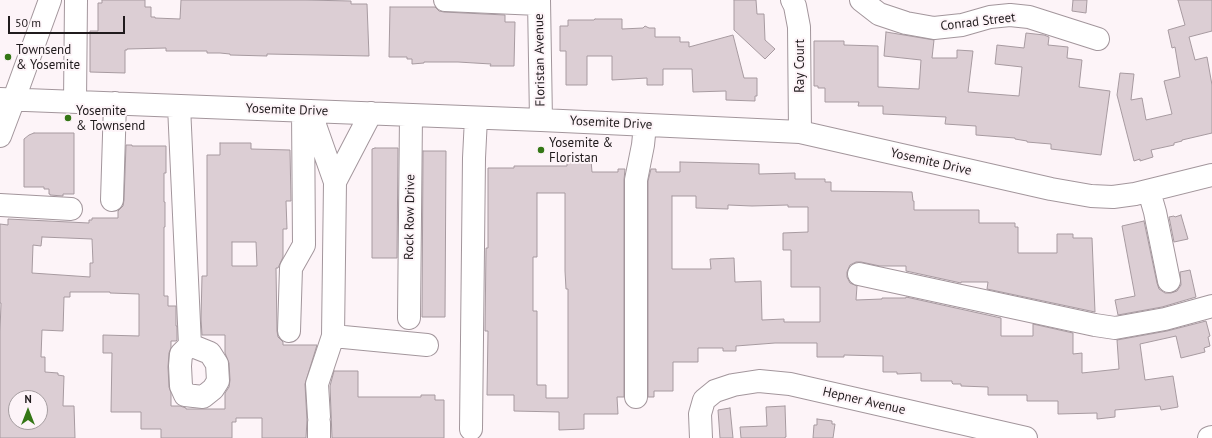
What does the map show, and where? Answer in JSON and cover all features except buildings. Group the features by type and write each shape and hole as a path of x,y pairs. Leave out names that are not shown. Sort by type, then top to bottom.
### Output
{"street":[{"path":"0,136 7,99 50,0"},
{"path":"75,102 76,0"},
{"path":"445,0 539,2"},
{"name":"Ray Court","path":"792,0 800,27 800,132"},
{"name":"Conrad Street","path":"861,0 879,14 906,23 934,28 962,25 990,17 1010,15 1029,17 1098,39"},
{"name":"Floristan Avenue","path":"539,2 541,120"},
{"name":"Yosemite Drive","path":"7,99 541,120 800,132 1064,192 1091,196 1113,197 1135,194 1212,175"},
{"path":"112,200 115,103"},
{"path":"180,106 190,345"},
{"path":"306,111 334,182 334,336 317,384 319,426"},
{"path":"290,331 291,268 304,245 306,111"},
{"path":"334,182 371,114"},
{"name":"Rock Row Drive","path":"409,318 411,115"},
{"path":"471,429 474,158 476,118"},
{"path":"636,396 636,180 643,145 645,125"},
{"path":"1149,191 1155,212 1169,281"},
{"path":"0,205 71,209"},
{"path":"859,274 1115,328 1165,319 1212,306"},
{"path":"334,336 427,346"},
{"name":"Hepner Avenue","path":"701,438 700,414 704,400 715,391 733,384 759,381 790,384 1026,438"}],"place":[{"name":"Townsend & Yosemite","path":"8,57"},
{"name":"Yosemite & Townsend","path":"68,118"},
{"name":"Yosemite & Floristan","path":"541,150"}]}
